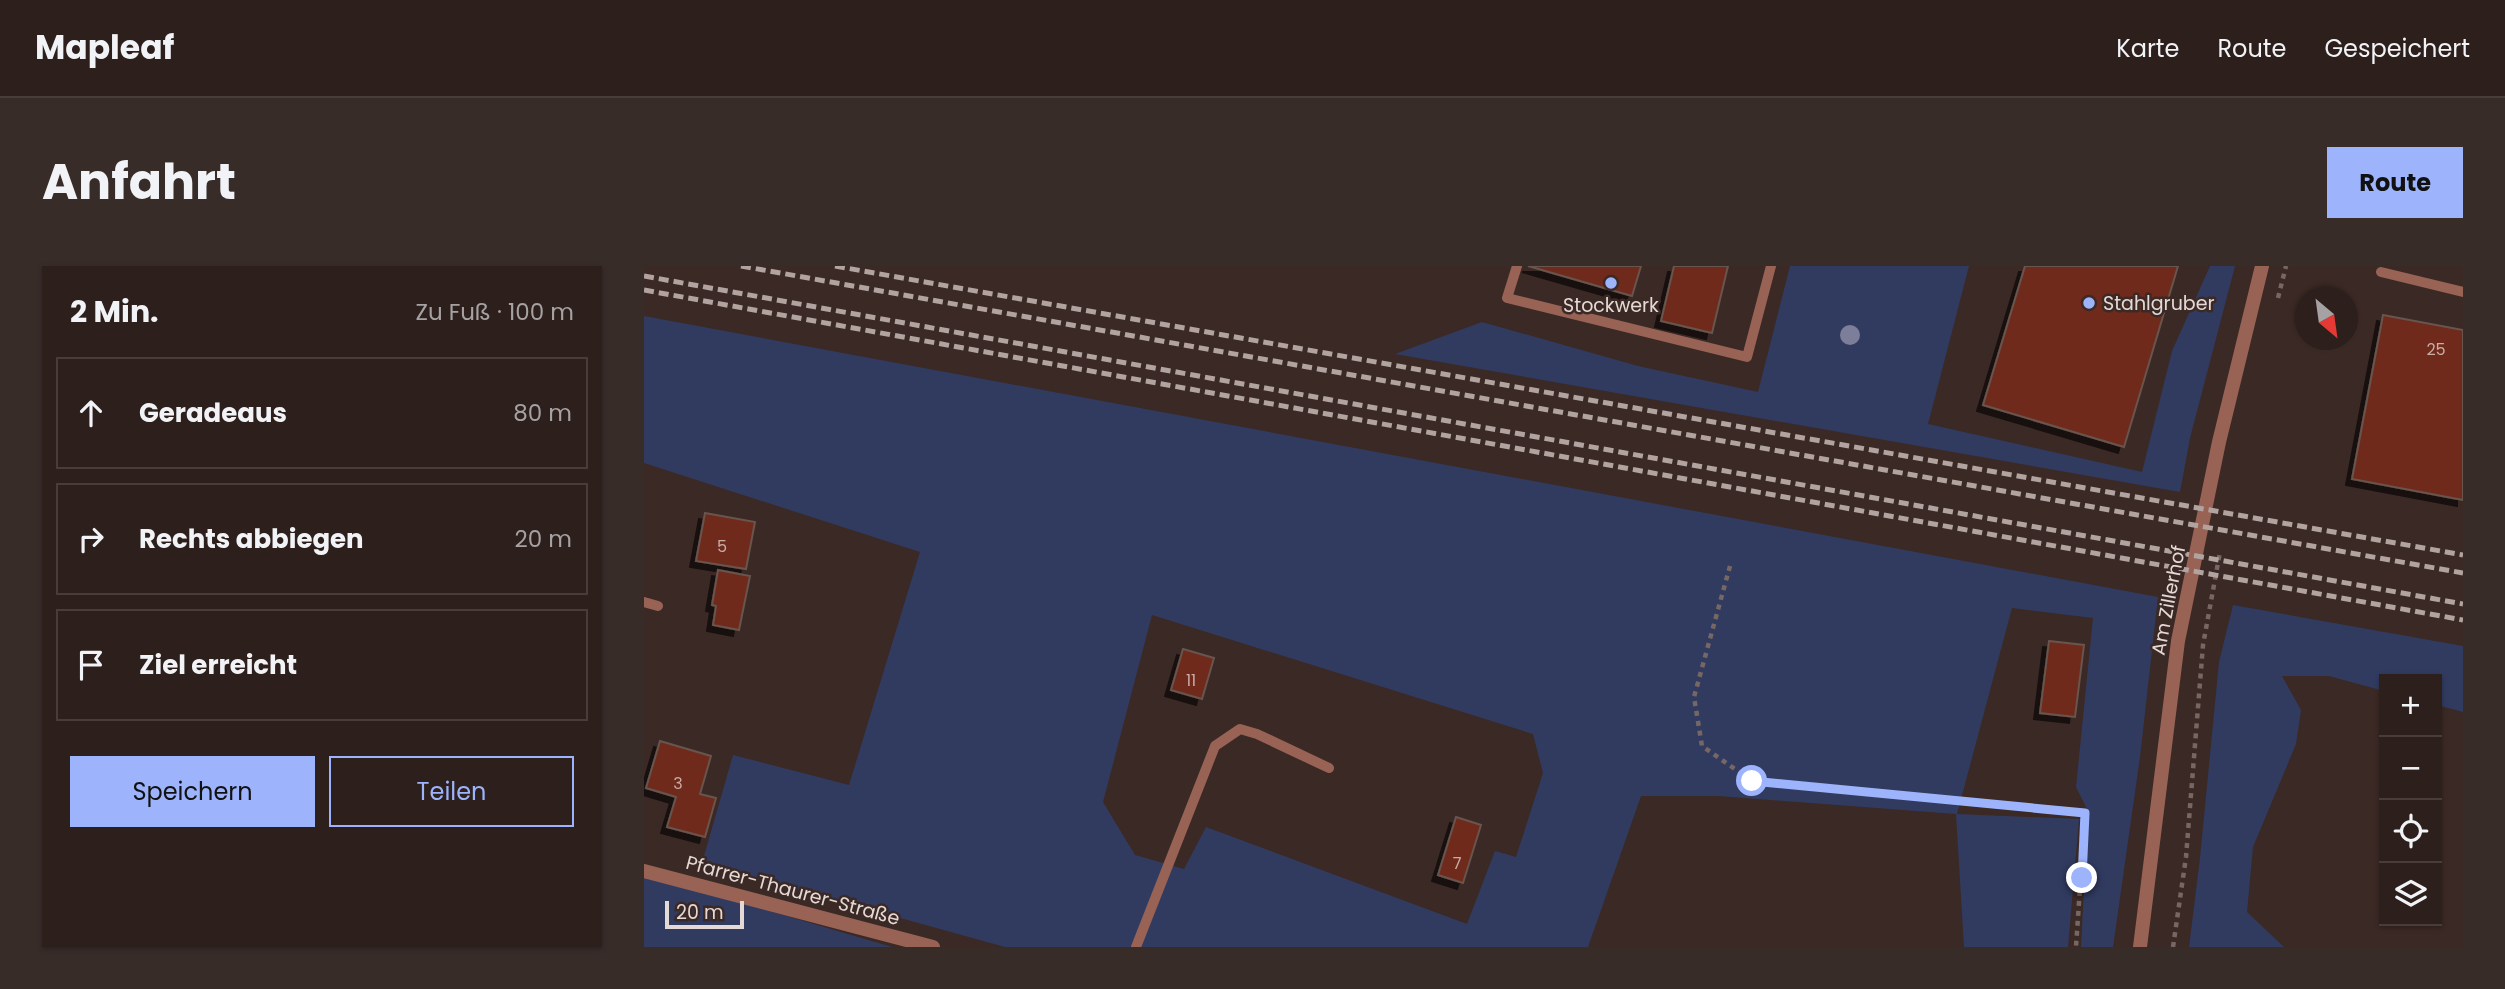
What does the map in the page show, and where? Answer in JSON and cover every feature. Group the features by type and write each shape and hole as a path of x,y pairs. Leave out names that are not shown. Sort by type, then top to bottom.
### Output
{"street":[{"name":"Am Zillerhof","path":"2140,947 2178,641 2219,442 2262,266"},
{"name":"Pfarrer-Thaurer-Straße","path":"644,871 933,947"}],"lane":[{"path":"1517,266 1507,298 1747,357 1771,266"},
{"path":"2381,272 2463,292"},
{"path":"644,602 658,606"},
{"path":"1136,947 1215,746 1240,729 1257,734 1329,768"}],"path":[{"path":"1730,566 1694,697 1702,746 1752,781 2085,813 2076,947"},
{"path":"2173,947 2186,857 2203,645"}],"shaded area":[{"path":"1790,266 1969,266 1928,424 2142,472 2172,351 2210,266 2235,266 2190,438 2180,492 1395,354 1482,322 1638,366 1758,392"},
{"path":"644,316 2158,597 2140,757 2113,947 2081,947 2088,811 2076,787 2093,618 2012,608 1957,814 2079,819 2068,947 1964,947 1956,814 1719,796 1641,796 1588,947 1005,947 702,863 733,755 849,785 920,552 644,463","holes":["1152,615 1533,734 1543,773 1516,857 1495,851 1467,924 1206,827 1184,869 1135,855 1103,802"]},
{"path":"2233,605 2463,646 2463,712 2442,706 2442,674 2379,674 2379,690 2329,676 2282,676 2301,710 2296,744 2253,847 2247,912 2284,947 2189,947 2219,662"},
{"path":"644,874 892,947 644,947"}],"building":[{"name":"Stockwerk","path":"1528,266 1641,266 1632,296"},
{"path":"1674,266 1728,266 1712,333 1661,321"},
{"path":"2025,266 2178,266 2124,447 1983,405"},
{"path":"2383,315 2463,330 2463,500 2352,479"},
{"path":"705,513 755,522 746,569 696,561"},
{"path":"718,570 750,576 739,630 713,625 716,606 712,605"},
{"path":"2049,641 2084,645 2075,717 2040,713"},
{"path":"1183,649 1214,658 1202,699 1171,690"},
{"path":"660,741 711,756 700,794 716,798 705,837 667,827 676,797 646,788"},
{"path":"1456,817 1481,825 1463,883 1438,875"}],"railway":[{"path":"741,266 2463,573"},
{"path":"835,266 2463,555"},
{"path":"644,276 2463,604"},
{"path":"644,290 2463,620"}],"place":[{"name":"Stockwerk","path":"1611,283"},
{"name":"Stahlgruber","path":"2089,303"}],"route":[{"path":"1752,781 2085,813 2082,878"}]}
